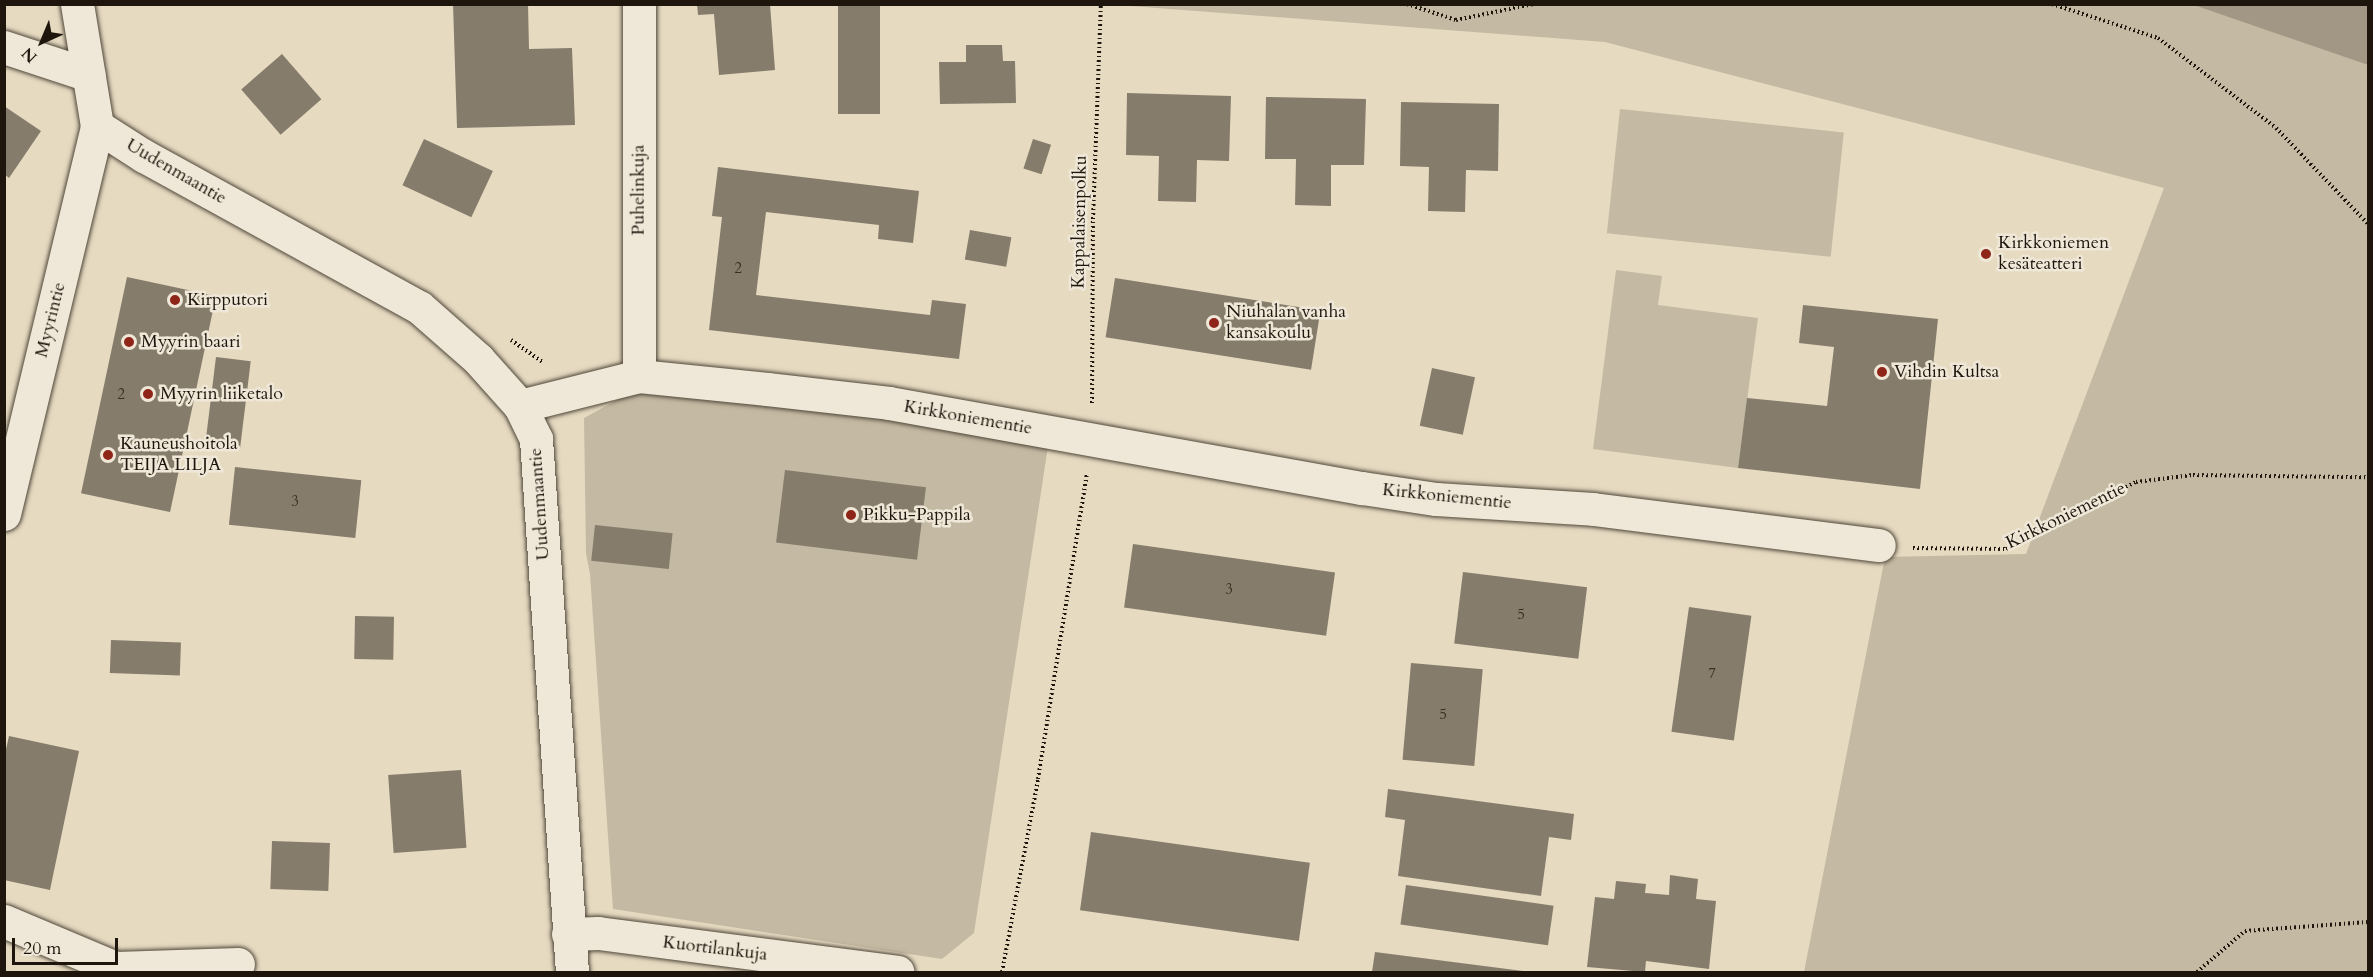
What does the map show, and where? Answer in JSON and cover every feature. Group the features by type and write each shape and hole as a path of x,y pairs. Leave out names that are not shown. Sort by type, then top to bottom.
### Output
{"street":[{"path":"77,4 97,126"},
{"name":"Puhelinkuja","path":"639,4 639,376"},
{"path":"4,47 89,75"},
{"name":"Uudenmaantie","path":"97,126 144,156 419,307 478,359 520,406 536,439 572,972"},
{"name":"Myyrintie","path":"4,514 97,126"},
{"name":"Kirkkoniementie","path":"520,406 639,376 889,403 1436,499 1593,509 1879,545"},
{"path":"4,921 116,968 238,964"},
{"name":"Kuortilankuja","path":"568,933 598,933 897,972"}],"path":[{"name":"Kappalaisenpolku","path":"1002,972 1038,780 1092,440 1093,219 1101,4"},
{"path":"1407,4 1456,20 1533,4"},
{"path":"2052,4 2158,38 2276,128 2368,224"},
{"path":"508,339 547,365 554,399"},
{"name":"Kirkkoniementie","path":"1879,545 1941,550 2006,549 2136,482 2193,475 2368,477"},
{"path":"2197,972 2245,930 2368,922"}],"shaded area":[{"path":"2194,4 2368,65 2368,972 1804,972 1885,557 2026,554 2164,188 1605,42 1117,5"},
{"path":"2194,5 2368,5 2368,65"},
{"path":"1620,109 1844,133 1831,257 1607,233"},
{"path":"1616,270 1662,276 1658,305 1758,318 1738,468 1593,449"},
{"path":"641,387 890,414 1048,446 974,933 942,959 613,909 590,574 586,553 584,418"}],"building":[{"path":"453,4 528,4 529,49 572,48 575,125 457,128"},
{"path":"697,4 770,4 775,70 719,75 714,14 698,15"},
{"path":"838,4 880,4 880,114 838,114"},
{"path":"966,45 1002,45 1003,61 1015,61 1016,103 940,104 939,62 966,62"},
{"path":"282,54 321,99 281,135 241,89"},
{"path":"1127,93 1231,96 1229,161 1197,160 1196,202 1158,201 1159,156 1126,155"},
{"path":"1266,97 1366,99 1364,165 1331,165 1331,206 1295,205 1296,159 1265,159"},
{"path":"1401,102 1499,104 1498,171 1466,170 1465,212 1428,211 1429,167 1400,166"},
{"path":"4,106 41,131 9,178 4,174"},
{"path":"424,139 493,171 471,217 402,185"},
{"path":"1033,139 1051,145 1041,174 1023,168"},
{"path":"718,167 919,191 913,243 878,239 879,225 766,212 756,295 930,315 932,300 966,304 959,359 709,330 722,217 712,216"},
{"path":"970,230 1011,237 1006,267 965,260"},
{"name":"Myyrin liiketalo","path":"127,277 216,296 170,512 81,493"},
{"name":"Niuhalan vanha kansakoulu","path":"1115,278 1320,311 1311,370 1106,337"},
{"name":"Vihdin Kultsa","path":"1803,305 1938,319 1920,489 1738,468 1747,398 1827,406 1834,347 1799,343"},
{"path":"216,357 251,361 240,449 205,444"},
{"path":"1432,368 1475,377 1463,435 1420,426"},
{"path":"235,467 361,480 355,538 229,525"},
{"name":"Pikku-Pappila","path":"785,470 926,487 917,560 776,542"},
{"path":"595,525 673,533 669,569 591,561"},
{"path":"1133,544 1335,572 1326,636 1124,607"},
{"path":"1463,572 1587,587 1578,659 1454,643"},
{"path":"1689,607 1751,616 1734,741 1671,732"},
{"path":"355,616 394,617 393,660 354,659"},
{"path":"111,640 181,642 180,675 110,673"},
{"path":"1411,663 1483,669 1474,766 1403,760"},
{"path":"9,736 79,751 50,890 4,880 4,758"},
{"path":"461,770 466,848 394,853 388,775"},
{"path":"1388,789 1574,814 1571,840 1549,837 1541,896 1398,876 1405,820 1385,817"},
{"path":"1091,832 1310,863 1299,941 1080,910"},
{"path":"272,841 330,843 328,891 270,889"},
{"path":"1670,875 1698,879 1696,899 1716,901 1709,969 1646,961 1645,972 1587,967 1595,897 1614,899 1616,881 1646,884 1645,893 1669,895"},
{"path":"1406,885 1554,906 1548,945 1400,925"},
{"path":"1375,952 1523,971 1523,972 1372,972"}],"place":[{"name":"Kirkkoniemen kesäteatteri","path":"1986,254"},
{"name":"Kirpputori","path":"175,300"},
{"name":"Niuhalan vanha kansakoulu","path":"1214,323"},
{"name":"Myyrin baari","path":"129,342"},
{"name":"Vihdin Kultsa","path":"1882,372"},
{"name":"Myyrin liiketalo","path":"148,394"},
{"name":"Kauneushoitola TEIJA LILJA","path":"108,455"},
{"name":"Pikku-Pappila","path":"851,515"}]}
